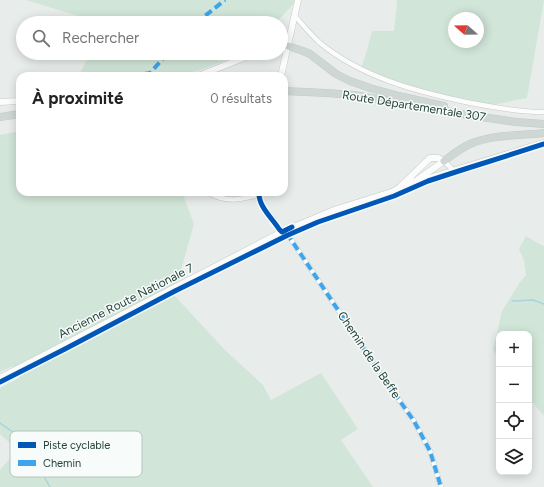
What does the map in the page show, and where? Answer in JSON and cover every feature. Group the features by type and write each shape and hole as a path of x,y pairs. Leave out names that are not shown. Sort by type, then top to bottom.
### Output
{"main road":[{"path":"288,47 303,50 336,74 359,85 399,96 516,122"},
{"name":"Route Départementale 307","path":"288,91 354,96 426,106 461,114 516,122 544,124"},
{"path":"0,117 16,115"},
{"path":"444,161 456,152 487,138 544,132"}],"street":[{"path":"288,37 295,16 298,0"},
{"path":"295,16 320,42 336,54 368,72 388,81 428,93 487,106 544,112"},
{"path":"208,72 238,60"},
{"path":"282,72 283,60"},
{"path":"0,102 16,101"},
{"path":"424,179 544,142"},
{"name":"Ancienne Route Nationale 7","path":"0,378 282,232 334,210 394,191 409,185 444,161 438,158 430,158 394,191"},
{"path":"444,161 454,171"},
{"path":"216,196 230,200 242,199 250,196"},
{"path":"260,196 265,211 282,232"},
{"name":"Chemin de la Beffe","path":"282,232 288,235 378,370 411,416 430,451 441,487"}],"green space":[{"path":"26,0 297,0 282,16 78,16"},
{"path":"396,0 544,0 527,98 487,106 428,93 361,69 372,31 394,31"},
{"path":"87,60 226,60 193,72 81,72"},
{"path":"16,132 16,196 184,196 194,224 174,295 225,350 263,385 271,400 321,373 358,429 341,440 373,487 0,487 0,470 10,458 10,477 142,477 142,431 10,431 10,443 0,434 0,388 19,378 13,366 0,372 0,135"},
{"path":"526,236 544,246 544,416 532,402 532,331 497,331 502,311 526,275 524,260 519,249"},
{"path":"496,337 496,354 493,350"}],"waterway":[{"path":"512,301 533,300 544,304"},
{"path":"0,423 11,431"},
{"path":"44,477 50,487"}],"marked path":[{"path":"205,16 225,0"},
{"path":"151,72 162,60"},
{"path":"286,234 414,421 430,451 441,487"}],"cycle path":[{"path":"0,382 175,291 288,235 318,222 394,196 428,181 544,144"},
{"path":"259,196 266,212 282,232 292,227"}]}
